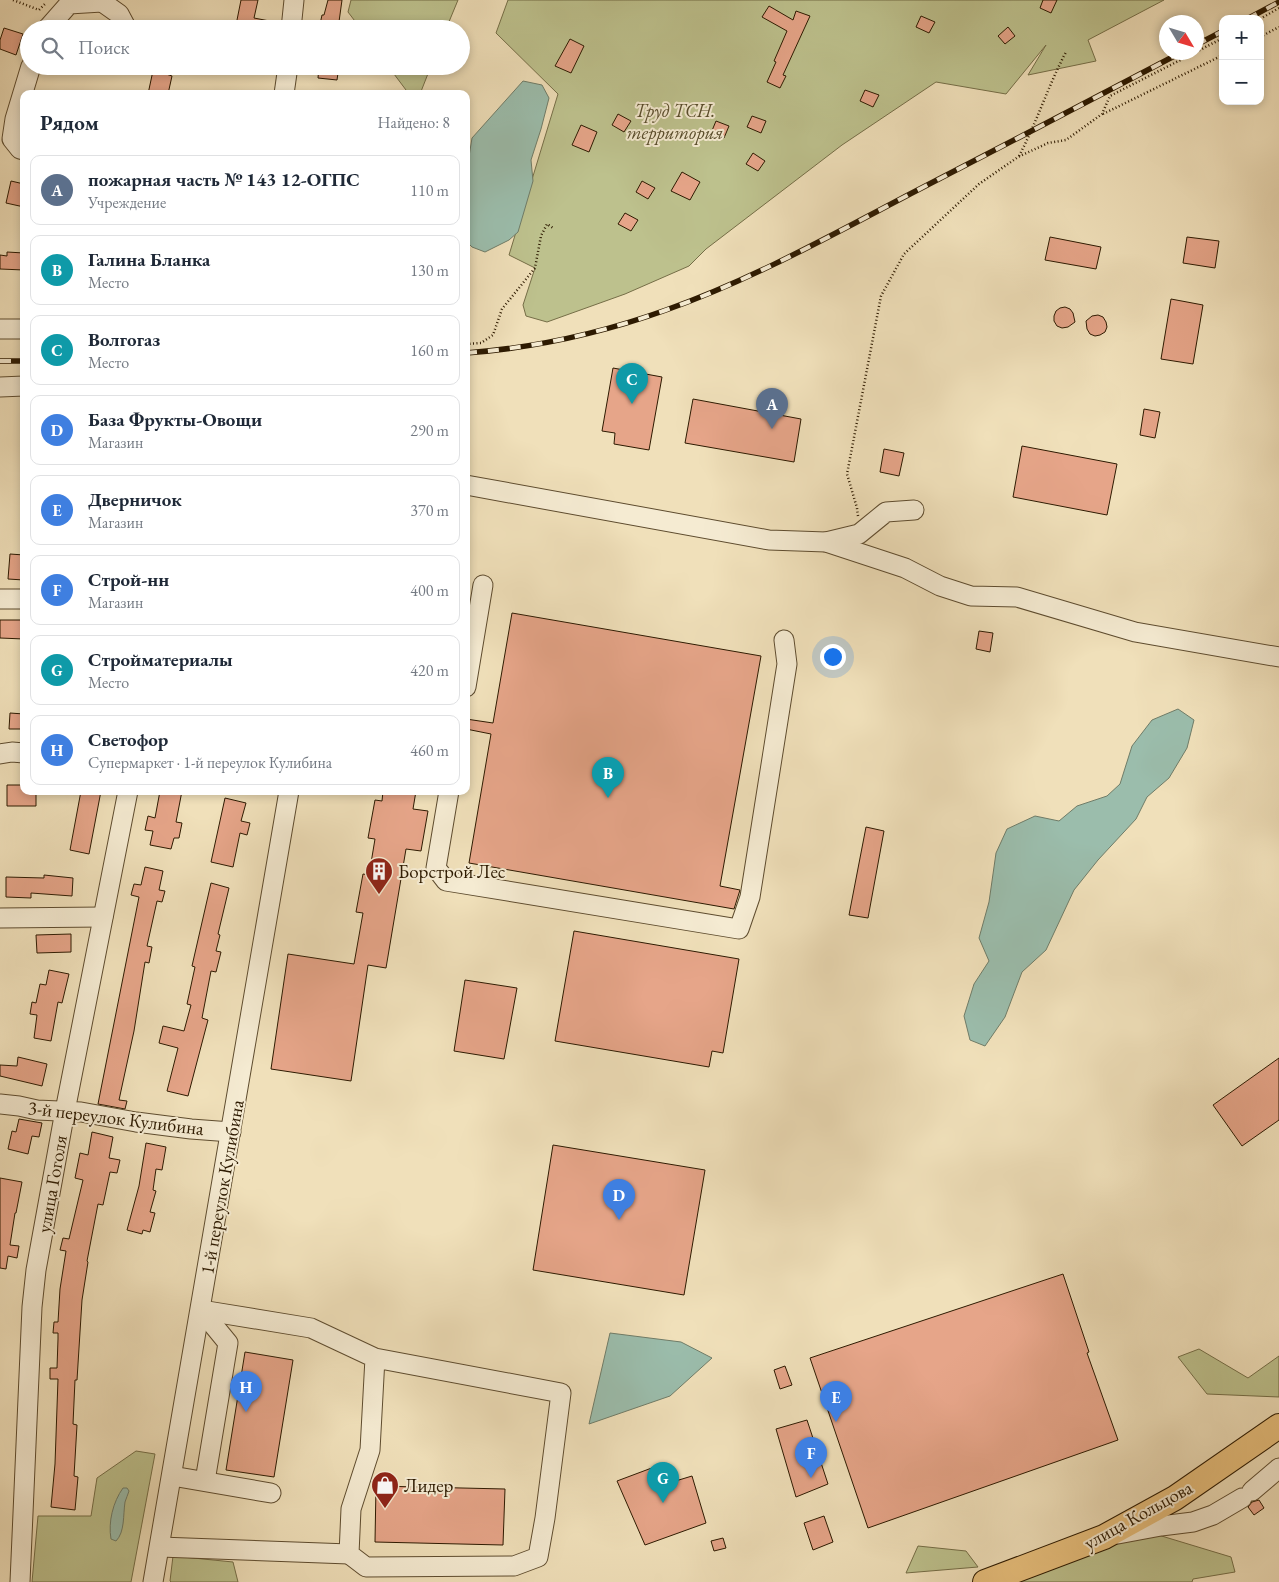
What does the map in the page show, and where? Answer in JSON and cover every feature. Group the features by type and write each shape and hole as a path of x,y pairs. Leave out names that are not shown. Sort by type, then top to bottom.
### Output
{"main road":[{"name":"улица Кольцова","path":"985,1582 1104,1537 1175,1498 1279,1426"}],"street":[{"path":"292,20 294,0"},
{"path":"55,20 68,4 102,1 118,14 122,20"},
{"path":"24,90 28,75"},
{"path":"285,90 287,75"},
{"path":"18,145 15,119 20,102"},
{"path":"0,329 20,329"},
{"path":"0,387 20,386"},
{"path":"470,486 769,540 826,542 859,534 886,512 914,510"},
{"path":"826,542 905,568 940,586 971,596 1017,597 1134,632 1279,657"},
{"path":"470,663 483,585"},
{"path":"0,599 20,599"},
{"path":"448,795 436,868 446,881 739,929 750,897 787,664 784,640"},
{"path":"0,754 20,753"},
{"name":"улица Гоголя","path":"20,1582 33,1298 36,1270 65,1111 127,795"},
{"name":"1-й переулок Кулибина","path":"153,1582 232,1132 288,795"},
{"path":"0,918 103,917"},
{"name":"3-й переулок Кулибина","path":"0,1104 37,1110 81,1112 182,1128 232,1132"},
{"path":"160,1547 349,1554 366,1567 514,1566 538,1557 561,1393 376,1358 311,1328 201,1310"},
{"path":"201,1310 228,1343 205,1482"},
{"path":"349,1554 351,1509 370,1450 376,1358"},
{"path":"1104,1537 1193,1522 1213,1515 1247,1495 1279,1468"},
{"path":"172,1476 271,1493"}],"path":[{"path":"13,0 39,10 50,0"},
{"path":"1264,17 1279,8"},
{"path":"1264,34 1279,27"},
{"path":"1204,48 1219,40"},
{"path":"1018,158 1033,130 1054,75 1066,52"},
{"path":"859,534 857,508 847,474 881,296 904,254 979,184 1018,158 1048,144 1066,140 1102,114 1219,57"},
{"path":"1102,114 1110,96 1180,60"},
{"path":"470,344 481,343 493,335 502,309 535,268 542,236 547,224 553,228"}],"green space":[{"path":"351,0 458,0 450,20 354,20 348,12"},
{"name":"Труд ТСН. территория","path":"508,0 1164,0 1088,40 1096,61 1028,75 1046,45 1006,94 936,82 842,145 706,249 689,266 625,294 547,322 526,316 523,305 535,268 509,255 558,94 496,33"},
{"path":"395,75 427,75 422,90 406,90"},
{"path":"1199,1349 1248,1378 1279,1356 1279,1397 1207,1394 1178,1357"},
{"path":"136,1451 155,1454 131,1582 32,1582 38,1516 91,1516 97,1478"},
{"path":"1155,1534 1231,1557 1235,1572 1193,1579 1192,1582 1001,1582 1072,1555"},
{"path":"918,1546 966,1551 978,1567 906,1573"},
{"path":"173,1556 233,1562 238,1582 171,1582"}],"shaded area":[{"path":"523,81 542,85 549,98 531,160 533,181 518,232 509,240 485,252 470,245 470,150 472,138"},
{"path":"1178,709 1194,720 1187,748 1169,778 1147,797 1136,819 1098,860 1074,890 1046,950 1022,972 1005,1017 985,1046 970,1040 964,1016 974,984 989,961 979,938 989,902 996,853 1007,829 1035,816 1059,821 1077,806 1107,796 1120,784 1132,746 1152,720"},
{"path":"610,1333 681,1342 712,1358 670,1396 589,1424"},
{"path":"123,1488 127,1488 129,1491 125,1502 121,1533 116,1541 111,1539 111,1519 116,1499"}],"building":[{"path":"241,0 258,0 254,18 264,20 237,20"},
{"path":"328,0 342,0 339,20 321,20 322,15 324,15"},
{"path":"1043,0 1057,0 1051,13 1040,8"},
{"path":"769,6 793,20 796,11 810,16 783,75 786,76 780,88 767,82 787,31 762,17"},
{"path":"921,16 935,22 929,33 916,27"},
{"path":"1008,27 1015,36 1005,44 998,36"},
{"path":"4,28 20,33 20,43 16,55 0,49 0,40"},
{"path":"570,39 584,46 571,73 555,66"},
{"path":"152,75 172,76 169,90 149,90"},
{"path":"318,75 338,75 337,80 318,78"},
{"path":"865,90 879,95 873,107 860,101"},
{"path":"618,114 631,121 624,132 612,125"},
{"path":"752,116 766,121 761,133 747,127"},
{"path":"716,121 729,126 724,138 711,133"},
{"path":"581,125 597,132 589,152 572,145"},
{"path":"753,153 765,161 758,171 746,164"},
{"path":"682,172 700,182 690,200 671,191"},
{"path":"11,181 20,183 20,206 6,203"},
{"path":"642,181 655,188 648,199 636,192"},
{"path":"625,213 638,220 631,231 618,224"},
{"path":"1050,237 1101,247 1096,269 1045,260"},
{"path":"1187,237 1219,241 1215,268 1183,263"},
{"path":"7,252 20,253 20,270 0,269 0,255 7,256"},
{"path":"1171,299 1203,305 1193,364 1161,359"},
{"path":"1065,307 1073,313 1075,322 1068,327 1062,328 1057,326 1054,316 1056,311"},
{"path":"1098,315 1103,317 1107,327 1105,332 1095,336 1090,334 1087,329 1086,321 1092,316"},
{"path":"613,368 662,377 649,450 614,444 615,433 602,431"},
{"path":"693,399 801,419 794,462 685,443"},
{"path":"1144,409 1160,412 1155,438 1140,435"},
{"path":"1022,446 1117,464 1107,515 1013,497"},
{"path":"884,449 904,453 899,476 880,472"},
{"path":"10,554 20,555 20,580 8,579"},
{"path":"512,613 761,656 720,886 740,890 734,909 469,863 491,734 470,730 470,720 493,723"},
{"path":"0,620 20,620 20,639 0,638"},
{"path":"979,631 993,633 990,652 976,649"},
{"path":"10,713 20,714 20,729 9,729"},
{"path":"7,785 20,785 20,795 36,795 36,806 7,806"},
{"path":"80,795 100,795 89,854 70,850"},
{"path":"159,795 181,795 176,822 182,823 179,838 174,838 171,849 150,845 153,831 145,830 148,816 155,818"},
{"path":"383,795 415,795 413,809 428,811 421,851 406,849 386,968 368,965 351,1081 271,1069 288,954 354,964 363,913 356,912 363,874 369,875 375,839 368,838 375,800 382,801"},
{"path":"225,798 246,803 241,821 250,823 247,835 240,833 233,867 211,862"},
{"path":"866,827 884,831 868,918 849,915"},
{"path":"145,867 163,871 159,890 165,891 162,902 157,901 147,946 152,947 149,963 145,962 134,1031 119,1100 127,1101 125,1109 98,1104 139,897 131,895 134,884 141,885"},
{"path":"44,875 73,878 72,896 31,893 31,898 6,897 6,877 44,878"},
{"path":"211,883 229,888 218,934 220,935 216,951 221,952 216,972 211,971 202,1018 208,1020 188,1096 167,1091 178,1048 159,1043 163,1026 184,1031 191,1005 187,1004 195,967 192,966"},
{"path":"574,931 739,959 723,1053 712,1051 709,1067 555,1041"},
{"path":"71,934 71,952 37,953 36,935"},
{"path":"49,970 69,974 62,1003 58,1002 51,1041 34,1038 37,1015 30,1014 32,1002 36,1003 40,984 46,985"},
{"path":"465,980 517,988 504,1059 454,1051"},
{"path":"18,1057 47,1064 42,1086 0,1076 0,1065 17,1066"},
{"path":"1279,1058 1279,1120 1242,1146 1213,1105"},
{"path":"19,1119 42,1123 39,1137 32,1136 28,1154 8,1149 12,1131 16,1132"},
{"path":"92,1132 113,1137 109,1158 120,1160 117,1173 110,1172 103,1205 98,1204 87,1261 82,1300 77,1380 75,1380 73,1424 77,1425 74,1476 78,1477 75,1510 51,1507 55,1464 58,1379 50,1379 50,1368 57,1368 58,1333 53,1333 54,1322 58,1322 60,1289 66,1251 60,1250 63,1238 69,1239 83,1180 75,1178 80,1153 88,1155"},
{"path":"146,1143 166,1147 162,1170 156,1169 153,1190 156,1191 150,1212 155,1213 150,1232 143,1230 142,1234 127,1230 139,1186"},
{"path":"553,1145 705,1170 684,1295 533,1270"},
{"path":"0,1178 22,1182 10,1245 19,1246 17,1258 8,1256 6,1269 0,1268"},
{"path":"1063,1274 1089,1352 1087,1353 1118,1440 868,1528 810,1358"},
{"path":"245,1352 293,1360 274,1477 226,1470"},
{"path":"785,1366 792,1385 780,1389 774,1370"},
{"path":"807,1420 828,1484 796,1497 776,1429"},
{"path":"665,1463 669,1483 692,1476 706,1523 645,1545 617,1481"},
{"path":"376,1486 505,1489 503,1545 375,1542"},
{"path":"1259,1500 1264,1508 1254,1515 1248,1507 1252,1502"},
{"path":"824,1516 833,1542 813,1550 804,1523"},
{"path":"723,1538 726,1548 714,1551 711,1541"}],"railway":[{"path":"1255,15 1279,2"},
{"path":"1204,41 1219,33"},
{"path":"470,353 542,343 617,326 666,310 729,285 820,241 1167,60"},
{"path":"0,361 20,361"}],"place":[{"name":"Волгогаз","path":"632,404"},
{"name":"пожарная часть № 143 12-ОГПС","path":"772,429"},
{"name":"Галина Бланка","path":"608,798"},
{"name":"Борстрой Лес","path":"379,895"},
{"name":"База Фрукты-Овощи","path":"619,1220"},
{"name":"Светофор","path":"246,1412"},
{"name":"Дверничок","path":"836,1422"},
{"name":"Строй-нн","path":"811,1478"},
{"name":"Стройматериалы","path":"663,1503"},
{"name":"Лидер","path":"385,1509"}]}
